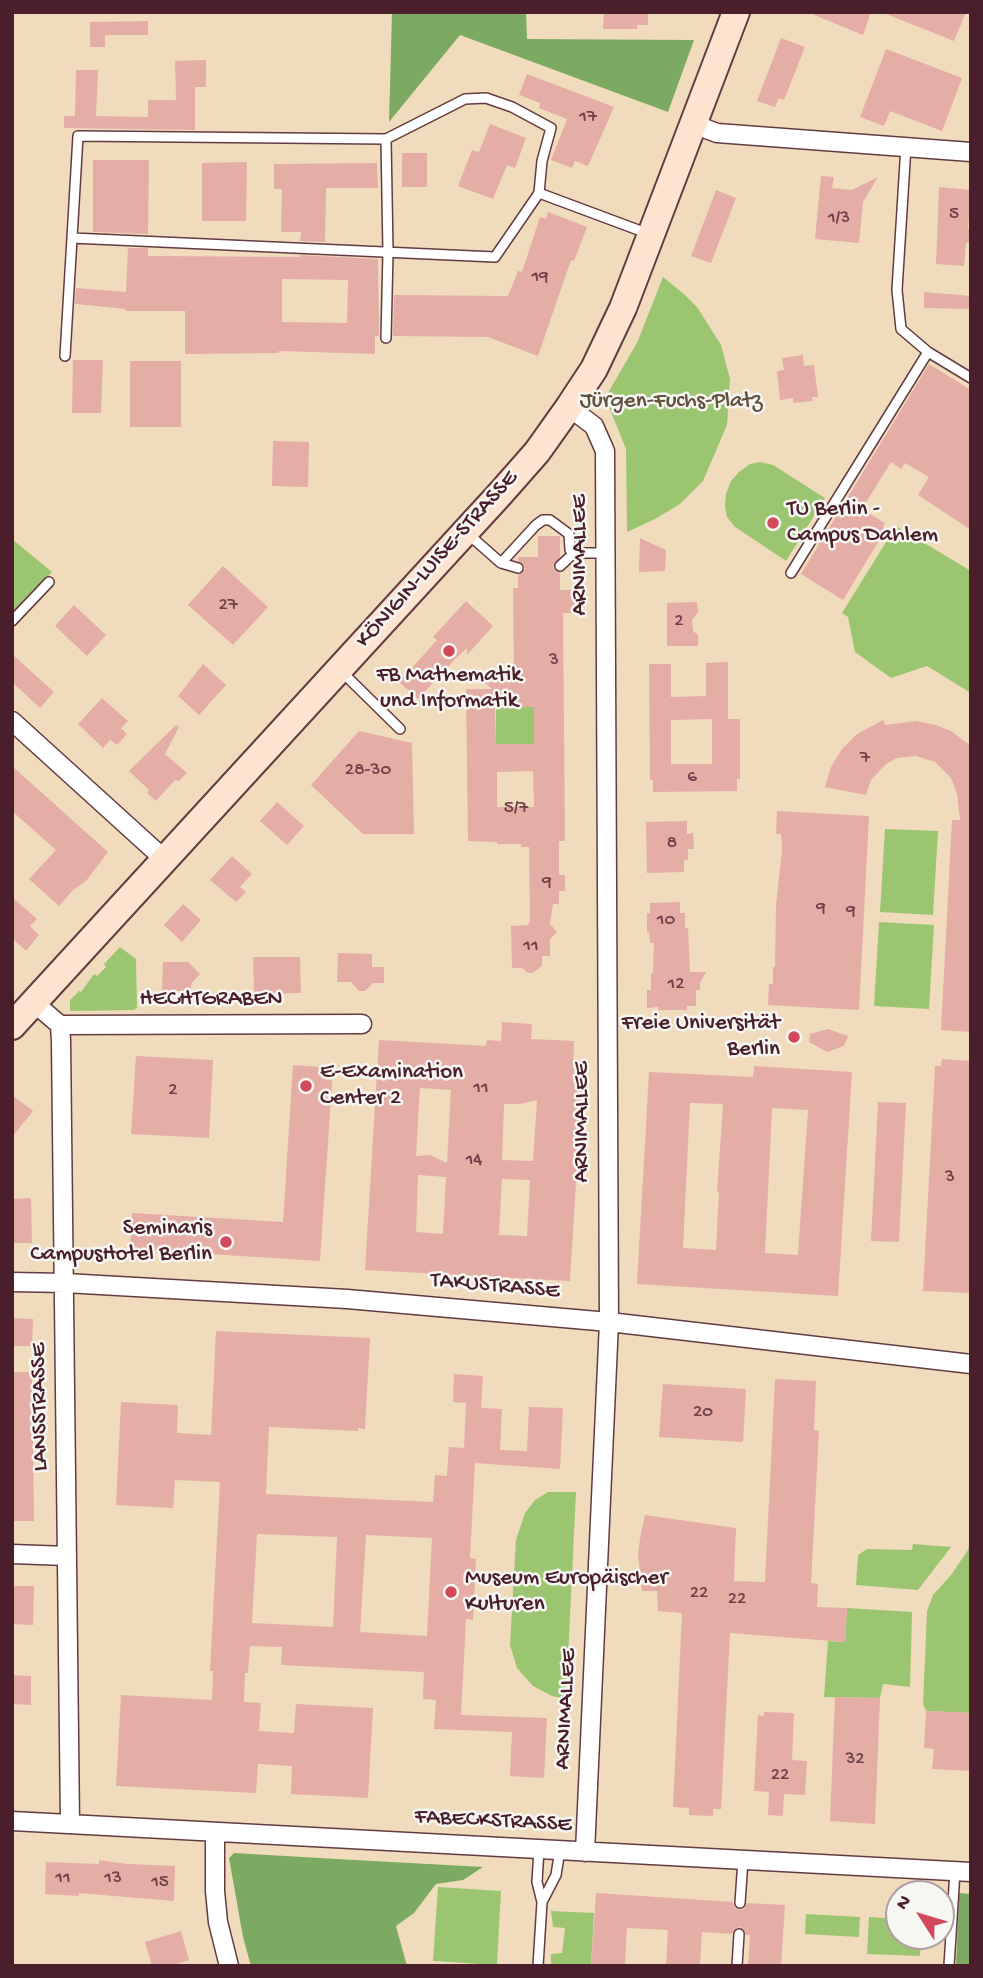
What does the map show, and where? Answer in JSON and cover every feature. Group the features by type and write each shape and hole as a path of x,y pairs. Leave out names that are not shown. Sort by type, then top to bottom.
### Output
{"main road":[{"name":"KÖNIGIN-LUISE-STRASSE","path":"12,1026 537,452 594,369 613,330 736,12"}],"street":[{"path":"692,124 717,133 971,152"},
{"name":"ARNIMALLEE","path":"569,407 594,426 605,451 609,1322 585,1852"},
{"path":"12,721 164,859"},
{"path":"33,1002 60,1025"},
{"name":"HECHTGRABEN","path":"60,1025 362,1024"},
{"name":"LANSSTRASSE","path":"60,1025 70,1824"},
{"name":"TAKUSTRASSE","path":"12,1282 347,1299 609,1322 971,1364"},
{"path":"12,1554 67,1556"},
{"name":"FABECKSTRASSE","path":"12,1821 963,1872"},
{"path":"215,1832 218,1922 229,1966"}],"lane":[{"path":"65,356 78,136 386,139 465,99 486,97 512,107 551,128 542,161 539,193 495,257 72,238"},
{"path":"386,139 386,338"},
{"path":"906,146 897,290 901,329 928,352 971,378"},
{"path":"539,193 650,235"},
{"path":"791,573 928,352"},
{"path":"500,563 543,520 550,520 569,534 570,550 574,553"},
{"path":"466,531 500,563 518,568"},
{"path":"560,566 574,553 605,553"},
{"path":"12,621 49,582"},
{"path":"339,669 400,729"},
{"path":"538,1966 542,1902 537,1882 539,1849"},
{"path":"542,1902 555,1875 560,1850"},
{"path":"740,1903 743,1860"},
{"path":"949,1966 963,1872"},
{"path":"737,1966 739,1934"}],"green space":[{"path":"392,12 526,12 527,39 694,40 668,112 460,35 389,122"},
{"name":"Jürgen-Fuchs-Platz","path":"663,277 697,307 721,345 730,379 727,425 703,481 680,504 627,532 626,449 607,402 609,391 637,343"},
{"path":"760,462 773,465 825,498 786,561 735,527 727,517 726,494 731,481 750,464"},
{"path":"896,526 971,571 971,693 927,666 891,678 855,652 848,617 842,613"},
{"path":"12,539 52,572 12,615"},
{"path":"496,707 534,707 534,744 496,744"},
{"path":"885,829 938,831 933,915 880,912"},
{"path":"879,922 934,925 929,1009 874,1006"},
{"path":"120,947 136,959 137,1008 70,1011 70,1000 81,992 94,974 97,976 106,967 104,964"},
{"path":"548,1492 576,1492 566,1699 552,1696 533,1686 517,1668 510,1645 516,1540 525,1513 535,1500"},
{"path":"971,1537 971,1713 926,1711 923,1704 927,1611 933,1595 968,1550"},
{"path":"913,1544 951,1547 918,1590 856,1585 858,1555 867,1549 912,1550"},
{"path":"847,1608 912,1612 910,1687 883,1684 880,1698 824,1697 828,1641 845,1642"},
{"path":"234,1853 483,1867 463,1880 436,1884 414,1913 396,1926 407,1966 251,1966 229,1858"},
{"path":"438,1887 501,1891 497,1965 433,1961"},
{"path":"959,1893 971,1894 971,1966 956,1966"},
{"path":"551,1911 594,1913 591,1966 551,1966 551,1954 562,1953 565,1928 553,1927"},
{"path":"806,1914 860,1917 859,1937 805,1934"},
{"path":"869,1917 885,1918 885,1950 920,1950 920,1956 867,1954"}],"building":[{"path":"604,12 648,12 648,25 637,25 637,29 603,29"},
{"path":"807,12 871,12 863,35"},
{"path":"881,12 966,12 954,41"},
{"path":"148,21 148,35 105,35 105,47 90,47 90,22"},
{"path":"781,38 805,47 784,100 779,98 775,107 757,101"},
{"path":"886,49 962,78 942,131 890,111 884,126 860,117"},
{"path":"206,60 206,87 195,87 195,130 64,128 64,116 75,116 76,70 98,70 96,116 148,117 148,100 176,100 175,61"},
{"path":"527,74 614,107 588,166 575,161 572,168 551,160 567,119 539,108 540,103 519,95"},
{"path":"490,124 526,138 515,168 507,165 493,199 458,186 472,150 479,152"},
{"path":"402,153 427,153 427,187 402,187"},
{"path":"93,160 149,160 148,234 93,232"},
{"path":"247,162 246,221 202,221 202,163"},
{"path":"377,163 378,188 326,188 325,242 300,241 301,232 281,232 282,189 274,189 274,164"},
{"path":"821,176 834,177 832,188 852,190 878,177 863,202 859,243 815,239"},
{"path":"939,187 971,190 968,229 971,229 971,243 966,243 964,266 936,264"},
{"path":"716,190 736,198 711,263 691,256"},
{"path":"548,212 587,227 574,261 571,260 538,356 488,337 393,336 394,295 508,296 518,271 522,272 540,217 546,219"},
{"path":"128,248 148,248 148,256 300,255 378,259 379,336 375,336 375,354 279,351 185,354 185,311 126,311 75,304 76,288 126,292","holes":["282,279 348,280 347,323 282,322"]},
{"path":"924,292 971,296 971,309 924,308"},
{"path":"803,355 804,366 814,365 818,397 812,397 813,401 793,403 793,398 780,400 777,371 784,370 782,358"},
{"path":"73,360 103,360 101,413 72,413"},
{"path":"130,361 181,361 181,427 130,427"},
{"path":"929,364 971,390 971,530 918,495 929,477 905,463 901,469 891,462 862,509 885,523 883,527 886,529 843,600 801,574"},
{"path":"273,441 309,442 308,487 272,486"},
{"path":"538,536 560,536 560,557 553,567 560,573 560,590 577,590 576,613 563,613 565,841 559,841 559,875 565,875 565,891 559,891 559,904 553,904 550,924 557,932 550,939 550,956 542,956 542,966 533,973 528,973 522,968 512,968 511,926 528,925 530,921 529,847 521,847 521,844 468,841 466,689 492,689 478,677 514,677 513,588 518,588 518,575 525,569 518,557 538,557","holes":["495,707 534,707 534,744 496,744","533,771 534,807 497,807 497,772"]},
{"path":"640,538 666,550 665,571 639,572"},
{"path":"223,566 268,607 233,645 188,605"},
{"name":"FB Mathematik und Informatik","path":"466,601 493,626 467,655 467,648 456,658 418,699 399,682 437,640 433,637"},
{"path":"697,602 698,612 692,620 693,631 698,635 698,646 667,646 667,603"},
{"path":"74,605 106,635 87,656 55,626"},
{"path":"12,654 54,692 40,708 12,682"},
{"path":"728,662 728,719 740,719 740,779 737,779 737,791 653,792 653,780 650,780 649,664 671,664 671,697 706,696 706,663","holes":["712,719 712,764 671,764 671,720"]},
{"path":"203,664 226,685 199,715 178,696"},
{"path":"102,698 128,721 121,728 127,734 117,745 110,740 103,748 78,724"},
{"path":"883,720 885,725 916,721 936,725 951,731 971,746 971,1032 941,1030 952,820 960,820 957,794 951,778 935,762 916,756 897,758 886,764 871,780 866,795 825,787 831,767 842,749 857,734"},
{"path":"176,725 179,727 165,754 187,773 179,781 175,780 156,801 147,793 149,790 129,771"},
{"path":"359,731 412,743 414,834 363,834 311,785"},
{"path":"12,766 108,852 86,881 73,890 59,906 29,879 56,850 12,811"},
{"path":"277,802 304,826 287,845 260,821"},
{"path":"777,811 869,816 859,1010 768,1005 769,984 773,984 775,967 776,906 782,850 781,834 776,834"},
{"path":"687,821 687,834 693,833 694,849 688,849 684,872 647,873 646,822"},
{"path":"232,856 252,874 240,887 246,892 236,902 210,880"},
{"path":"12,897 37,919 30,926 39,935 26,951 12,938"},
{"path":"680,902 680,913 685,913 685,928 688,928 690,972 706,972 700,983 700,990 696,990 696,1006 687,1006 687,1010 647,1008 647,990 651,990 653,973 654,943 650,943 647,932 650,903"},
{"path":"183,904 201,920 182,942 164,925"},
{"path":"338,953 372,954 372,967 384,967 384,983 373,983 365,991 359,991 351,982 337,982"},
{"path":"253,957 300,957 301,993 254,994"},
{"path":"163,962 188,962 200,974 191,984 191,991 162,991"},
{"path":"502,1022 532,1024 531,1039 574,1041 573,1067 583,1067 570,1281 365,1270 379,1040 486,1046 487,1040 501,1041","holes":["420,1088 451,1090 447,1163 430,1155 416,1156","537,1100 533,1161 502,1160 504,1104","418,1175 446,1177 443,1234 416,1232","502,1179 530,1180 527,1236 499,1235"]},
{"path":"828,1029 848,1036 844,1046 827,1052 809,1042 810,1034"},
{"path":"136,1056 213,1060 209,1138 131,1134"},
{"path":"942,1059 971,1061 971,1293 923,1291 935,1066 941,1066"},
{"path":"293,1065 333,1068 320,1261 130,1249 132,1213 283,1222"},
{"path":"754,1066 852,1072 838,1296 637,1284 649,1072 753,1077","holes":["690,1103 723,1104 716,1250 683,1248","772,1108 808,1110 798,1255 765,1253"]},
{"path":"12,1095 33,1111 12,1137"},
{"path":"878,1102 906,1103 899,1242 871,1241"},
{"path":"31,1198 32,1243 12,1243 12,1199"},
{"path":"12,1318 33,1319 32,1346 13,1346"},
{"path":"216,1331 370,1338 365,1429 358,1428 358,1431 269,1427 266,1494 433,1502 435,1475 447,1476 449,1447 464,1448 466,1403 453,1402 454,1374 483,1376 481,1408 502,1409 500,1450 527,1451 529,1407 563,1408 560,1469 475,1463 470,1558 476,1559 473,1620 466,1619 461,1715 547,1718 544,1778 510,1776 512,1732 434,1729 436,1700 423,1699 424,1672 281,1665 282,1647 250,1646 244,1702 261,1703 259,1731 294,1733 296,1704 373,1708 368,1798 291,1794 292,1766 258,1764 256,1793 116,1786 121,1695 212,1700 213,1671 210,1671 220,1482 175,1480 173,1508 116,1505 121,1402 178,1405 177,1433 211,1435","holes":["257,1534 337,1537 333,1627 252,1623","366,1535 432,1538 427,1636 360,1632"]},
{"path":"12,1372 32,1372 34,1521 12,1521"},
{"path":"775,1379 816,1381 814,1430 819,1431 811,1583 818,1584 817,1607 847,1608 845,1642 730,1633 721,1809 713,1809 713,1816 689,1815 689,1808 673,1807 682,1613 658,1611 657,1591 642,1591 638,1554 641,1533 645,1515 736,1528 734,1581 765,1582"},
{"path":"663,1384 746,1389 743,1442 659,1437"},
{"path":"12,1586 34,1586 33,1625 12,1624"},
{"path":"12,1675 31,1676 31,1705 12,1704"},
{"path":"835,1697 880,1698 875,1824 830,1821"},
{"path":"926,1711 971,1713 971,1771 932,1769 934,1749 924,1748"},
{"path":"764,1712 794,1713 792,1760 807,1761 805,1795 784,1794 783,1816 768,1815 769,1792 754,1791 758,1715 764,1716"},
{"path":"99,1860 175,1866 174,1901 79,1893 79,1896 45,1894 46,1862 99,1864"},
{"path":"596,1893 733,1902 734,1907 739,1910 744,1909 747,1903 785,1905 781,1966 748,1966 750,1935 746,1935 739,1927 732,1934 702,1932 700,1966 666,1966 668,1930 627,1928 625,1966 591,1966"},
{"path":"181,1931 189,1960 171,1966 152,1966 145,1942"}],"place":[{"name":"TU Berlin - Campus Dahlem","path":"773,523"},
{"name":"FB Mathematik und Informatik","path":"449,651"},
{"name":"Freie Universität Berlin","path":"794,1037"},
{"name":"E-Examination Center 2","path":"306,1086"},
{"name":"Seminaris CampusHotel Berlin","path":"226,1242"},
{"name":"Museum Europäischer Kulturen","path":"451,1592"}]}
